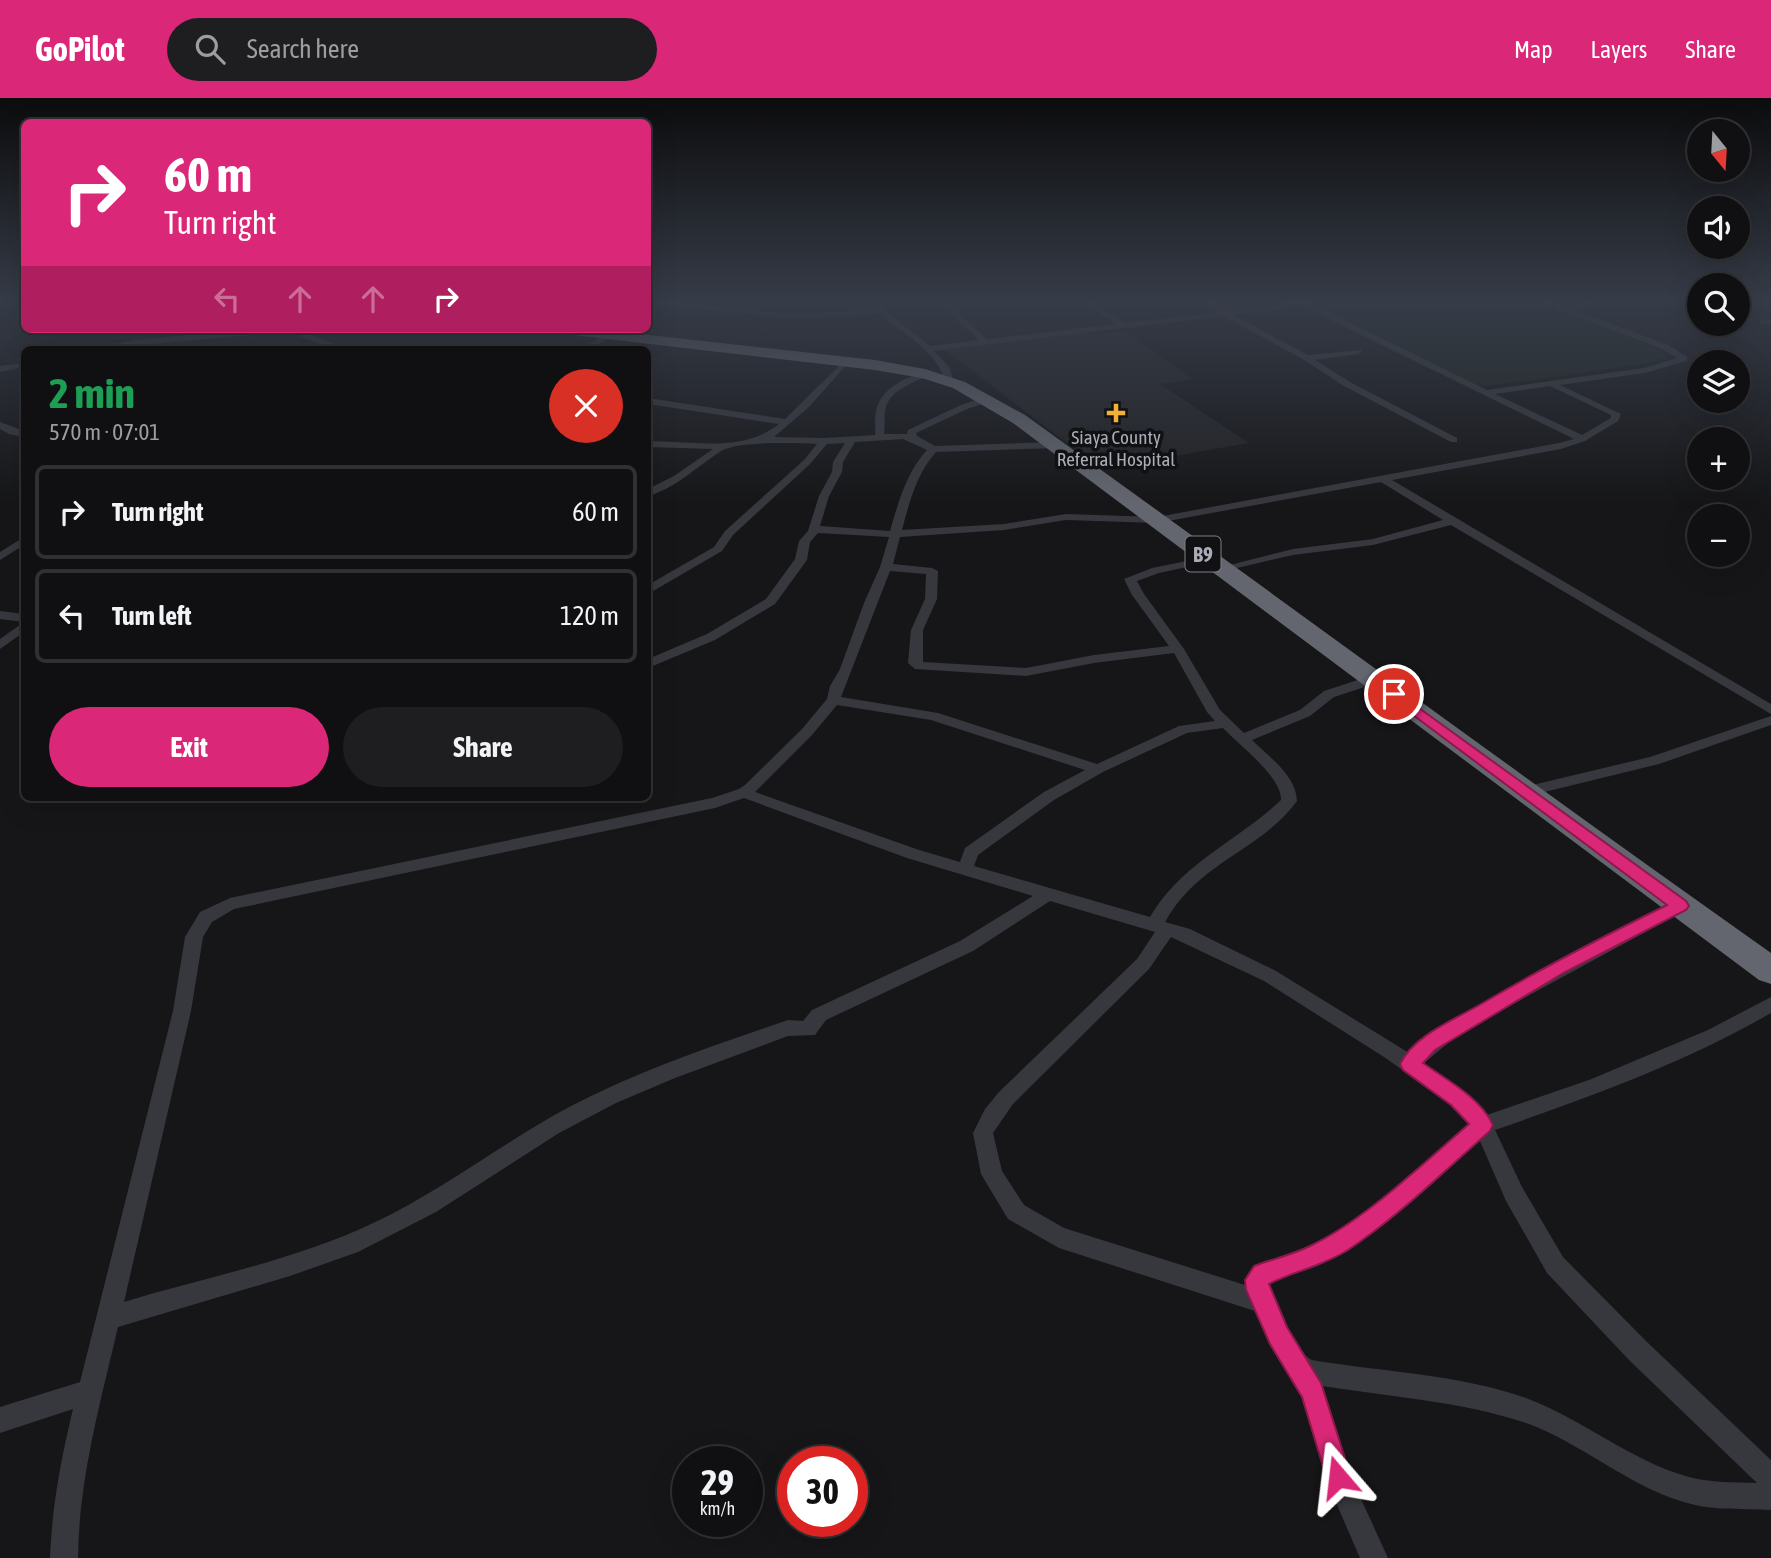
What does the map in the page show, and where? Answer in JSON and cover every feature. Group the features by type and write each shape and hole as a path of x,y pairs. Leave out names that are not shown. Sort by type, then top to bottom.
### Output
{"highway":[{"name":"B9","path":"879,367 925,374 988,399 1375,678 1412,710 1771,971"}],"street":[{"path":"763,440 786,422 840,367"},
{"path":"945,367 949,382"},
{"path":"1321,367 1347,384 1392,405 1454,440"},
{"path":"1434,367 1582,439"},
{"path":"1487,393 1660,367"},
{"path":"879,436 881,409 887,396 893,390 925,374"},
{"path":"814,530 893,534 1004,527 1066,517 1157,520 1226,505 1561,446 1582,439 1615,419 1616,414 1554,385"},
{"path":"913,438 911,432 922,425 988,399"},
{"path":"651,401 786,422"},
{"path":"0,425 12,432"},
{"path":"0,435 21,432"},
{"path":"651,444 824,441 879,436 913,438 933,449 1055,445"},
{"path":"651,663 710,637 771,601 801,560 805,541 814,530 824,496 837,472 838,462 852,439"},
{"path":"651,588 718,549 729,533 807,462 824,441"},
{"path":"651,492 678,478 726,444"},
{"path":"64,1558 65,1516 89,1392 179,1024 194,937 206,918 230,904 715,803 744,793 796,744 834,700 837,686 847,669 886,567 904,501 924,459 933,449"},
{"path":"1383,479 1771,710"},
{"path":"1263,1302 1059,1237 1016,1212 992,1174 983,1133 992,1115 1006,1098 1143,964 1161,926 1160,912 1181,885 1289,801 1285,783 1224,724 1207,701 1178,649 1138,595 1130,579 1156,570 1373,542 1452,521"},
{"path":"0,557 21,542"},
{"path":"886,567 932,571 931,600 923,613 915,644 915,663 920,666 944,670 1026,672 1094,659 1178,649"},
{"path":"0,615 21,618"},
{"path":"0,645 21,628"},
{"path":"1242,739 1304,713 1329,694 1375,678"},
{"path":"834,700 933,716 1098,769"},
{"path":"1524,792 1654,761 1771,719"},
{"path":"965,870 971,852 1049,796 1098,769 1184,729 1224,724"},
{"path":"744,793 912,854 1161,926 1208,944 1322,1006 1410,1064 1458,1098 1483,1125 1514,1194 1555,1265 1638,1351 1771,1478"},
{"path":"106,1319 351,1244 429,1205 552,1127 596,1103 658,1075 788,1028 808,1029 820,1015 959,951 1030,908 1049,893"},
{"path":"1410,1064 1428,1045 1453,1029 1559,967 1680,906"},
{"path":"1374,1558 1338,1477 1312,1392 1278,1336 1263,1302 1257,1280 1262,1275 1315,1256 1341,1241 1389,1205 1483,1125 1594,1087 1715,1037 1771,1004"},
{"path":"1296,1365 1310,1372 1460,1394 1524,1410 1558,1425 1649,1475 1684,1490 1771,1497"},
{"path":"0,1420 89,1392"}],"shaded area":[{"name":"Siaya County Referral Hospital","path":"967,367 1176,367 1193,379 1160,384 1249,443 1101,469"},
{"path":"1440,367 1622,367 1481,387"}],"place":[{"name":"Siaya County Referral Hospital","path":"1116,413"}],"route":[{"path":"1338,1477 1317,1404 1278,1336 1257,1290 1257,1280 1262,1275 1315,1256 1341,1241 1389,1205 1483,1125 1458,1098 1410,1064 1428,1045 1559,967 1680,906 1631,867 1484,763 1394,694"}]}
